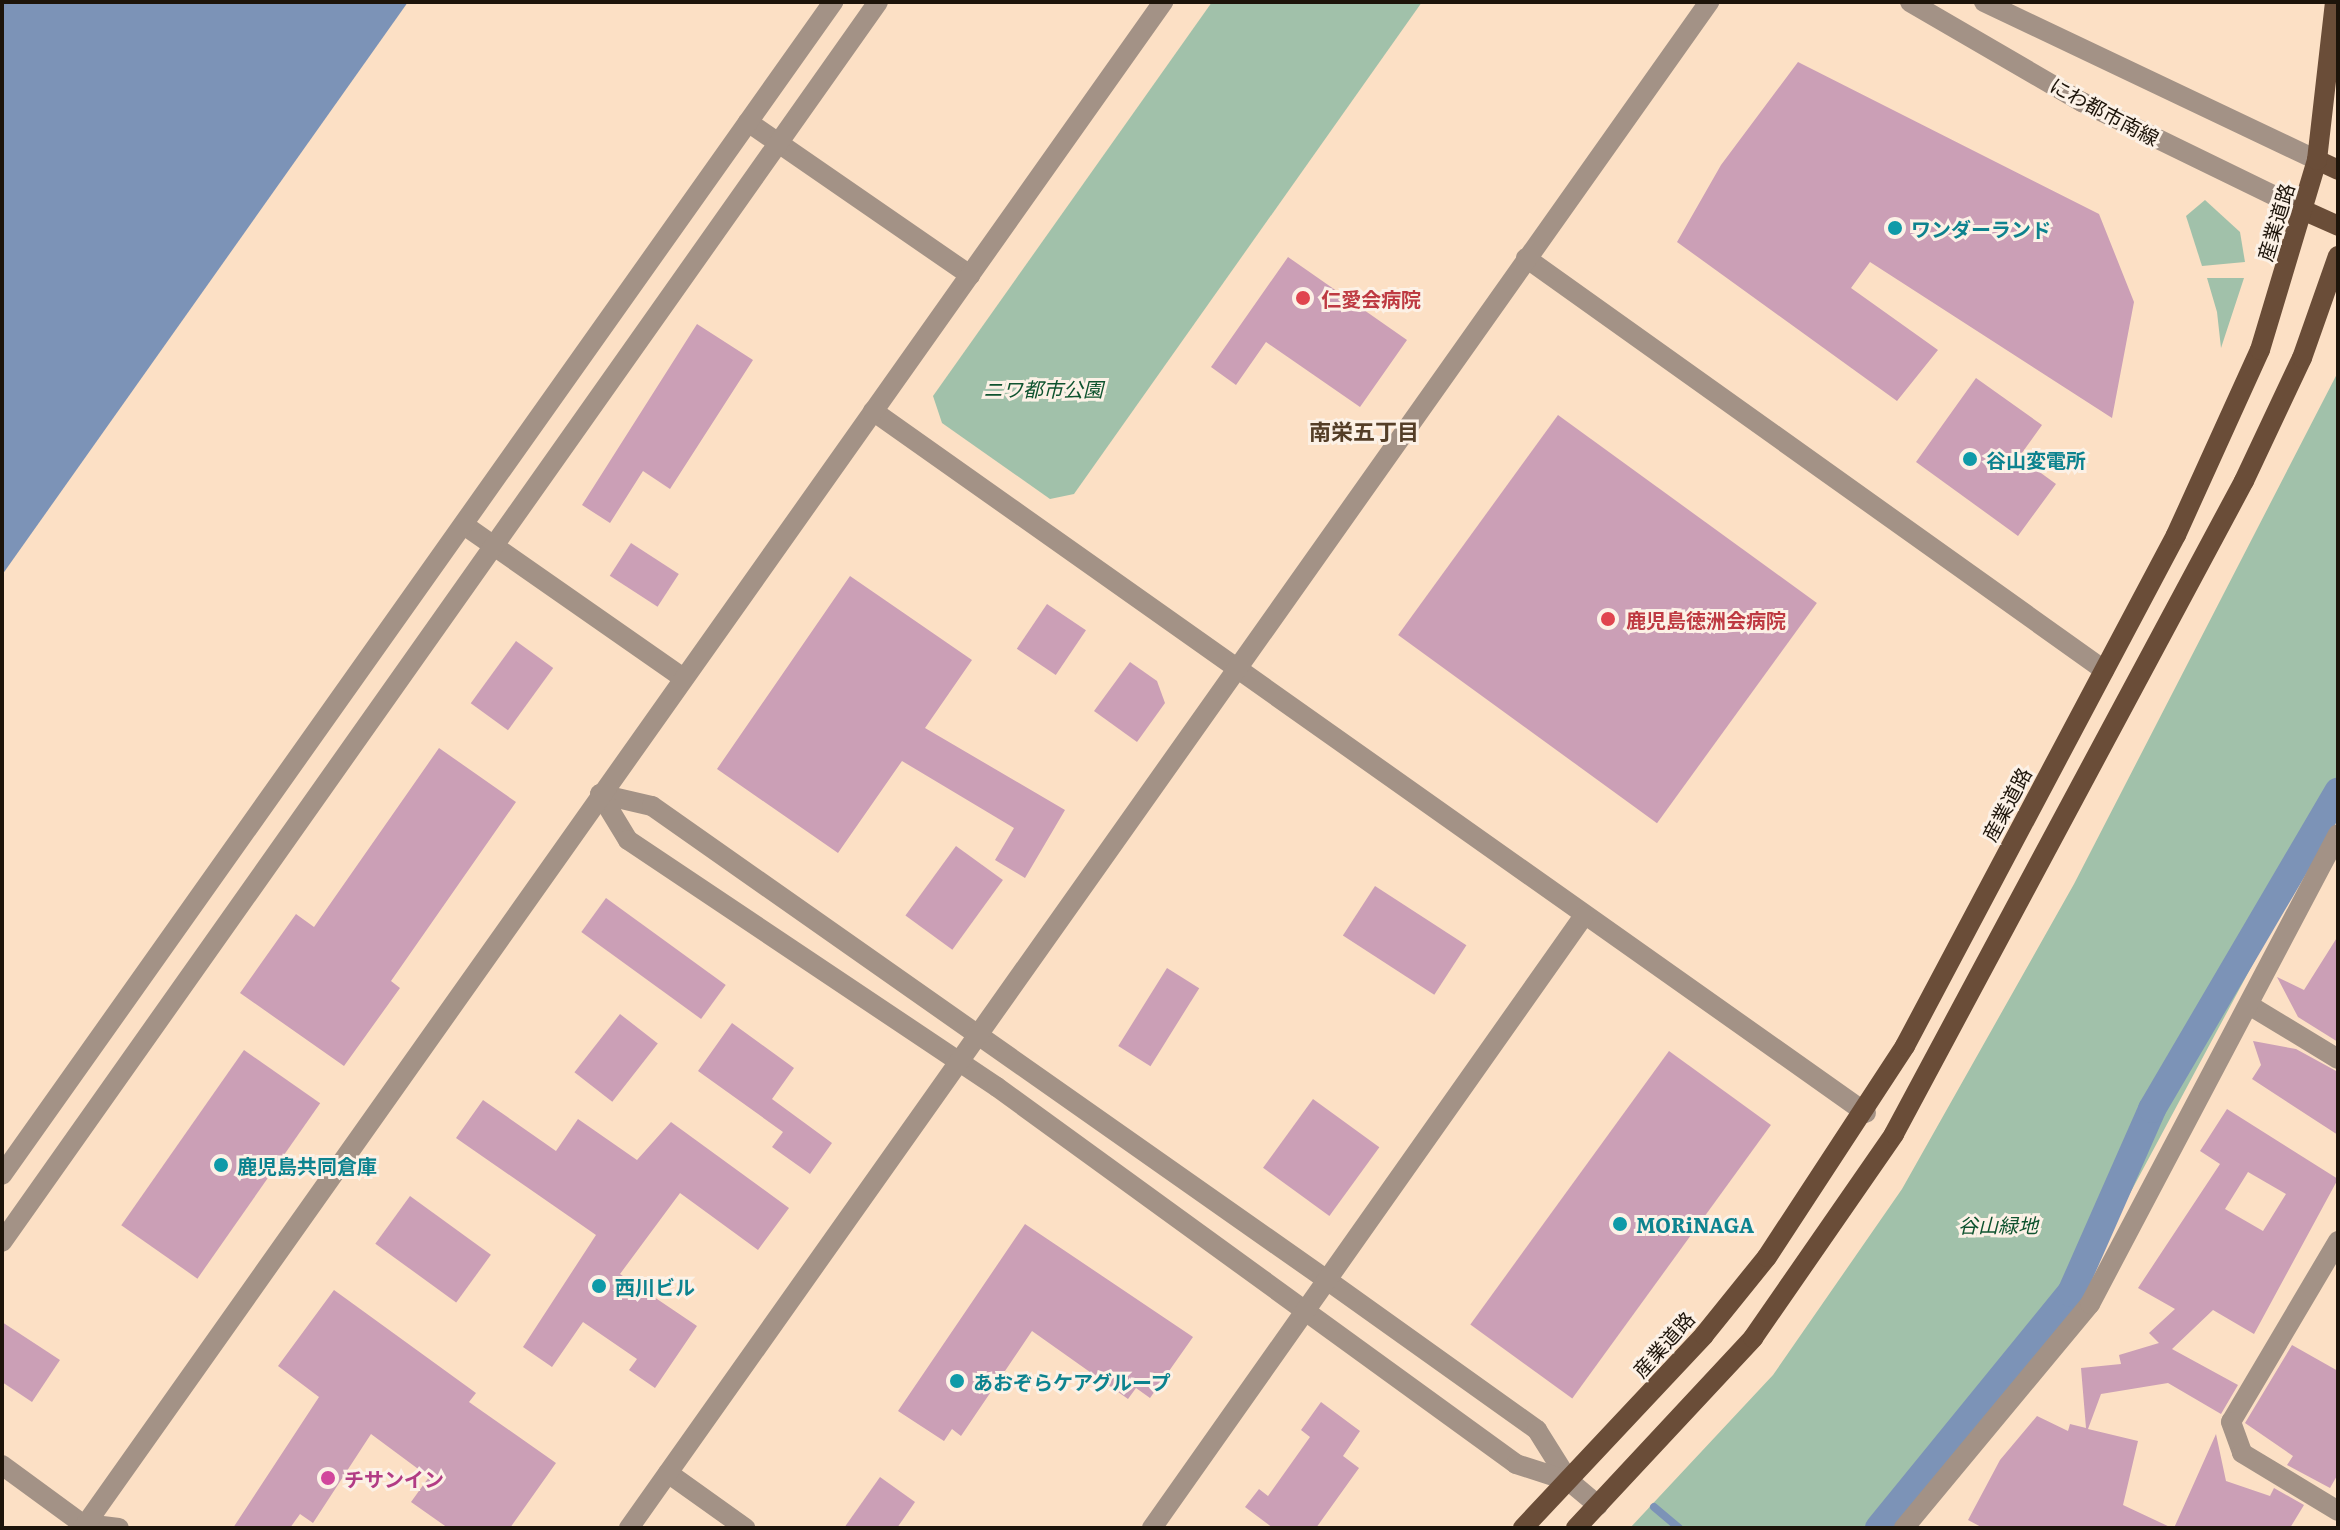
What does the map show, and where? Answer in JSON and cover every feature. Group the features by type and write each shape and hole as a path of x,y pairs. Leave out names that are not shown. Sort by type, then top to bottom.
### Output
{"main road":[{"name":"産業道路","path":"1523,1528 1704,1335 1866,1113 2104,670 2224,434 2305,211 2317,160 2335,2"},
{"path":"2317,160 2338,170"},
{"path":"2305,211 2338,226"},
{"path":"1576,1528 1753,1338 1894,1134 2244,481 2302,358 2338,256"}],"street":[{"path":"2,1175 833,2"},
{"path":"2,1242 878,2"},
{"path":"86,1527 682,677 1163,2"},
{"path":"629,1528 1709,2"},
{"name":"にわ都市南線","path":"1910,2 2082,102 2305,211"},
{"path":"1984,2 2317,160"},
{"path":"748,122 970,275"},
{"path":"1526,258 2104,670"},
{"path":"873,411 1583,917 1866,1113"},
{"path":"464,525 682,677"},
{"path":"600,794 652,806 1327,1280 1537,1430 1569,1481 1598,1505"},
{"path":"600,794 628,840 960,1061 1516,1464 1569,1481"},
{"path":"1904,1528 2090,1304 2338,834"},
{"path":"1152,1528 1583,917"},
{"path":"2249,1005 2338,1059"},
{"path":"2336,1507 2242,1453 2231,1422 2338,1241"},
{"path":"2,1465 86,1527 119,1528"},
{"path":"668,1473 745,1528"}],"green space":[{"name":"ニワ都市公園","path":"1212,2 1422,2 1074,494 1050,499 942,423 933,396"},
{"path":"2205,200 2240,232 2245,262 2202,266 2186,216"},
{"path":"2207,278 2244,278 2221,348 2217,312"},
{"name":"谷山緑地","path":"2338,372 2338,805 2075,1296 1887,1528 1630,1528 1773,1375 1902,1189 2074,884"}],"water":[{"path":"2,2 408,2 2,575"}],"building":[{"name":"ワンダーランド","path":"1798,62 2099,214 2134,302 2112,418 1870,262 1851,288 1938,350 1897,401 1677,242 1721,165"},
{"name":"仁愛会病院","path":"1288,257 1407,340 1360,407 1266,342 1236,385 1211,367"},
{"path":"697,324 753,360 670,489 643,471 610,523 582,505"},
{"name":"谷山変電所","path":"1976,378 2042,425 2019,457 2056,484 2018,536 1916,462"},
{"name":"鹿児島徳洲会病院","path":"1558,415 1817,603 1657,823 1398,635"},
{"path":"631,543 679,574 658,607 610,576"},
{"path":"850,576 972,660 925,728 1065,810 1025,878 995,860 1014,828 902,761 838,853 717,769"},
{"path":"1047,604 1086,630 1056,675 1017,649"},
{"path":"516,641 553,668 508,730 471,703"},
{"path":"1130,662 1157,681 1165,703 1137,742 1094,711"},
{"path":"439,748 516,802 391,981 400,988 344,1066 240,993 296,914 314,927"},
{"path":"956,846 1003,880 952,950 905,916"},
{"path":"1375,886 1466,945 1434,995 1343,935"},
{"path":"606,898 726,985 701,1019 581,932"},
{"path":"2338,936 2338,1042 2298,1017 2277,977 2304,990"},
{"path":"1167,968 1199,988 1150,1066 1118,1046"},
{"path":"620,1014 658,1044 612,1102 574,1072"},
{"path":"732,1023 794,1068 772,1099 832,1143 810,1174 772,1147 783,1132 698,1071"},
{"path":"2253,1041 2296,1049 2338,1072 2338,1135 2252,1079 2261,1065"},
{"name":"鹿児島共同倉庫","path":"244,1050 320,1103 197,1279 121,1225"},
{"name":"MORiNAGA","path":"1669,1051 1771,1125 1572,1399 1470,1324"},
{"path":"1313,1099 1379,1147 1329,1216 1263,1168"},
{"path":"483,1100 556,1151 578,1119 637,1160 671,1122 789,1208 758,1250 680,1193 620,1274 697,1326 655,1388 629,1370 637,1359 583,1322 552,1367 523,1347 596,1235 456,1138"},
{"path":"2227,1109 2338,1179 2254,1334 2213,1310 2172,1349 2238,1385 2221,1414 2168,1383 2101,1394 2088,1429 2138,1441 2123,1505 2172,1528 1983,1528 1968,1520 2000,1460 2037,1416 2068,1431 2070,1424 2086,1428 2081,1368 2121,1364 2119,1355 2159,1343 2149,1333 2175,1309 2138,1288 2220,1164 2200,1151","holes":["2248,1172 2286,1194 2263,1231 2225,1209"]},
{"path":"410,1196 491,1255 456,1303 375,1244"},
{"path":"1025,1224 1193,1337 1150,1398 1136,1388 1128,1399 1032,1331 961,1436 952,1429 944,1441 898,1411"},
{"path":"334,1290 476,1393 469,1402 556,1463 510,1528 448,1528 411,1502 429,1477 371,1434 313,1523 300,1514 290,1528 233,1528 319,1397 278,1366"},
{"path":"2,1322 60,1360 32,1402 2,1382"},
{"path":"2292,1345 2338,1371 2338,1474 2330,1488 2287,1465 2293,1456 2245,1423"},
{"path":"1321,1402 1360,1431 1343,1456 1359,1468 1316,1528 1273,1528 1245,1507 1259,1489 1268,1496 1310,1437 1301,1430"},
{"path":"2216,1434 2226,1481 2270,1496 2274,1488 2304,1505 2290,1528 2174,1528"},
{"path":"880,1477 915,1502 897,1528 844,1528"}],"waterway":[{"path":"1879,1528 2071,1293 2152,1109 2338,792"},
{"path":"1654,1507 1679,1528"}],"place":[{"name":"ワンダーランド","path":"1895,228"},
{"name":"仁愛会病院","path":"1303,298"},
{"name":"谷山変電所","path":"1970,459"},
{"name":"鹿児島徳洲会病院","path":"1608,619"},
{"name":"鹿児島共同倉庫","path":"221,1165"},
{"name":"MORiNAGA","path":"1620,1224"},
{"name":"西川ビル","path":"599,1286"},
{"name":"あおぞらケアグループ","path":"957,1381"},
{"name":"チサンイン","path":"328,1478"}],"district":[{"name":"南栄五丁目","path":"1364,431"}]}
